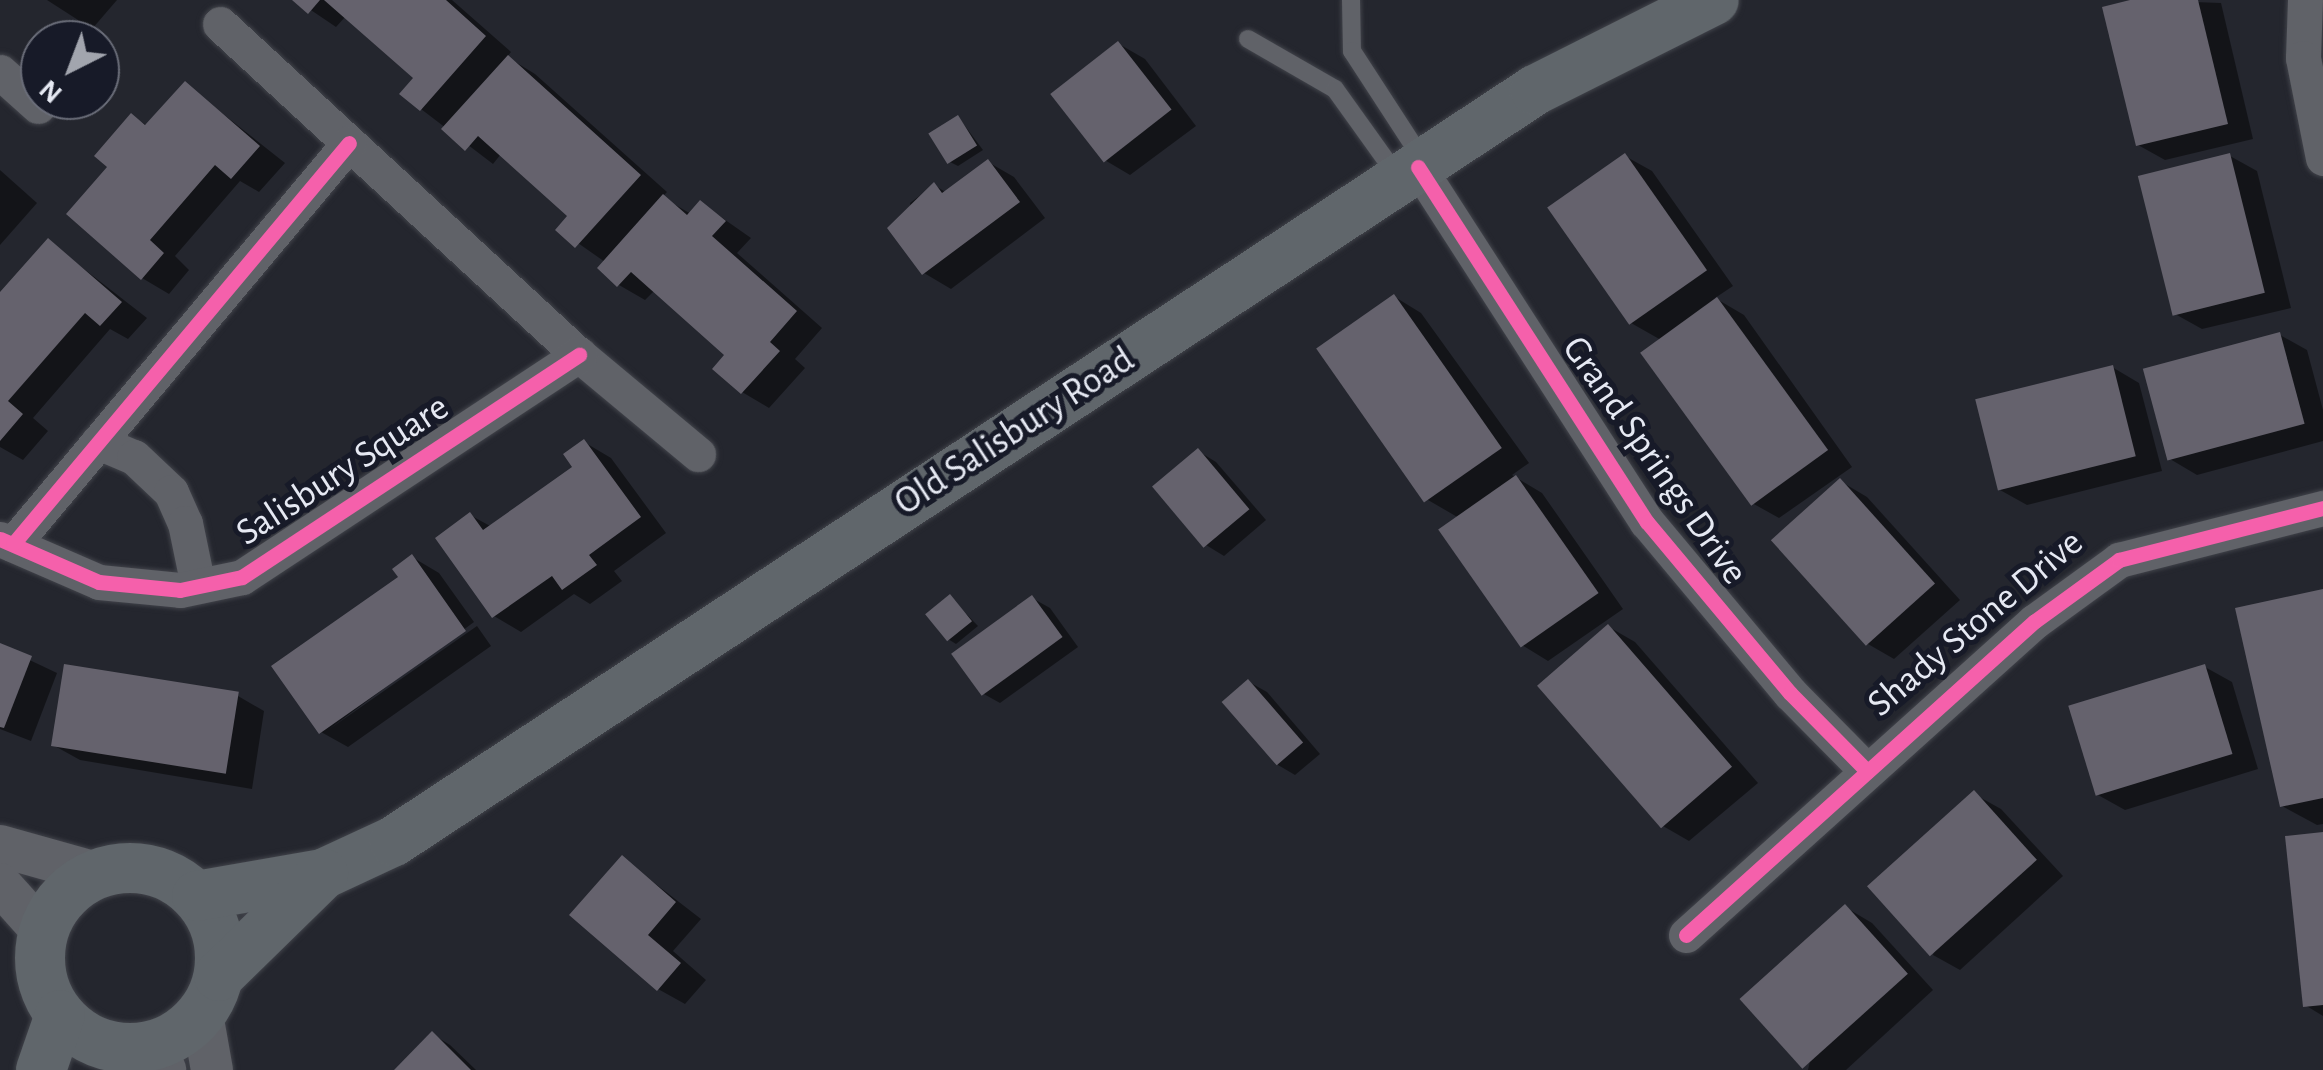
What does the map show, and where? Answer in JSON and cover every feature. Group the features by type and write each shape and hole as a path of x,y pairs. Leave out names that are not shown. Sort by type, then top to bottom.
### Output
{"main road":[{"name":"Old Salisbury Road","path":"197,896 323,874 394,841 1552,80 1714,0"},
{"path":"41,1070 60,1015 40,962 43,932 54,907 97,873 150,870 197,896 220,947 211,995"},
{"name":"Old Salisbury Road","path":"60,1015 84,1035 128,1058 186,1029 211,995 323,874"}],"street":[{"path":"2305,0 2303,58 2323,158"},
{"path":"220,24 579,355 698,454"},
{"path":"0,72 20,90"},
{"name":"Salisbury Square","path":"349,143 98,442 6,542 99,582 180,590 242,576 579,355"},
{"name":"Grand Springs Drive","path":"1414,169 1648,522 1779,680 1866,771"},
{"name":"Salisbury Square","path":"98,442 134,457 170,492 185,523 198,586"},
{"name":"Shady Stone Drive","path":"1686,935 2035,621 2120,560 2323,508"},
{"path":"0,846 97,873"},
{"path":"0,884 43,932"},
{"path":"211,995 212,1070"}],"lane":[{"path":"1351,0 1352,51 1414,169"},
{"path":"1248,39 1335,90 1414,169"}],"building":[{"path":"292,0 320,0 308,14"},
{"path":"324,0 446,0 486,36 420,111 399,94 413,78"},
{"path":"2130,0 2198,0 2228,124 2136,146 2102,7"},
{"path":"1118,41 1172,110 1104,163 1050,94"},
{"path":"508,55 641,175 575,248 555,230 567,216 478,136 465,151 441,129"},
{"path":"185,81 260,146 231,179 215,165 150,240 164,253 141,280 66,214 107,167 94,156 131,113 145,125"},
{"path":"958,115 977,146 947,164 928,134"},
{"path":"1625,153 1707,270 1629,325 1547,207"},
{"path":"2230,153 2265,293 2173,316 2138,176"},
{"path":"988,159 1020,202 922,275 887,228 934,182 942,193"},
{"path":"663,194 687,215 700,200 726,221 712,236 797,311 770,342 780,351 741,394 712,369 724,355 631,272 617,287 597,268"},
{"path":"48,238 122,302 100,326 85,313 8,401 23,414 0,441 0,292"},
{"path":"1394,294 1502,448 1424,502 1316,348"},
{"path":"1717,297 1828,450 1751,506 1640,353"},
{"path":"2280,332 2305,424 2167,461 2143,369"},
{"path":"2113,365 2136,456 1998,491 1975,399"},
{"path":"584,439 641,517 589,555 597,565 562,590 552,576 492,618 435,538 470,512 483,530 572,467 563,454"},
{"path":"1198,448 1249,509 1203,548 1152,487"},
{"path":"1516,475 1599,593 1521,647 1438,529"},
{"path":"1840,478 1935,584 1866,646 1771,540"},
{"path":"412,554 466,631 319,734 271,666 398,577 392,569"},
{"path":"2323,589 2323,798 2280,807 2235,608"},
{"path":"950,594 972,621 947,641 925,614"},
{"path":"1032,595 1063,637 982,696 951,654"},
{"path":"1608,624 1732,767 1661,828 1537,686"},
{"path":"0,643 32,656 4,728 0,727"},
{"path":"64,664 239,692 226,774 51,746"},
{"path":"2205,664 2232,754 2096,796 2068,706"},
{"path":"1248,679 1303,742 1277,765 1222,702"},
{"path":"1974,790 2037,860 1930,956 1867,886"},
{"path":"2323,832 2323,1005 2303,1007 2285,836"},
{"path":"622,855 676,902 648,935 681,963 657,991 569,915"},
{"path":"1845,904 1908,974 1802,1069 1739,999"},
{"path":"432,1031 471,1070 394,1070"}],"cycle path":[{"path":"13,544 349,143"},
{"path":"1418,167 1647,522 1790,693 1867,771"},
{"path":"0,539 99,582 180,590 242,577 579,355"},
{"path":"1686,935 2035,621 2119,560 2323,508"}]}
